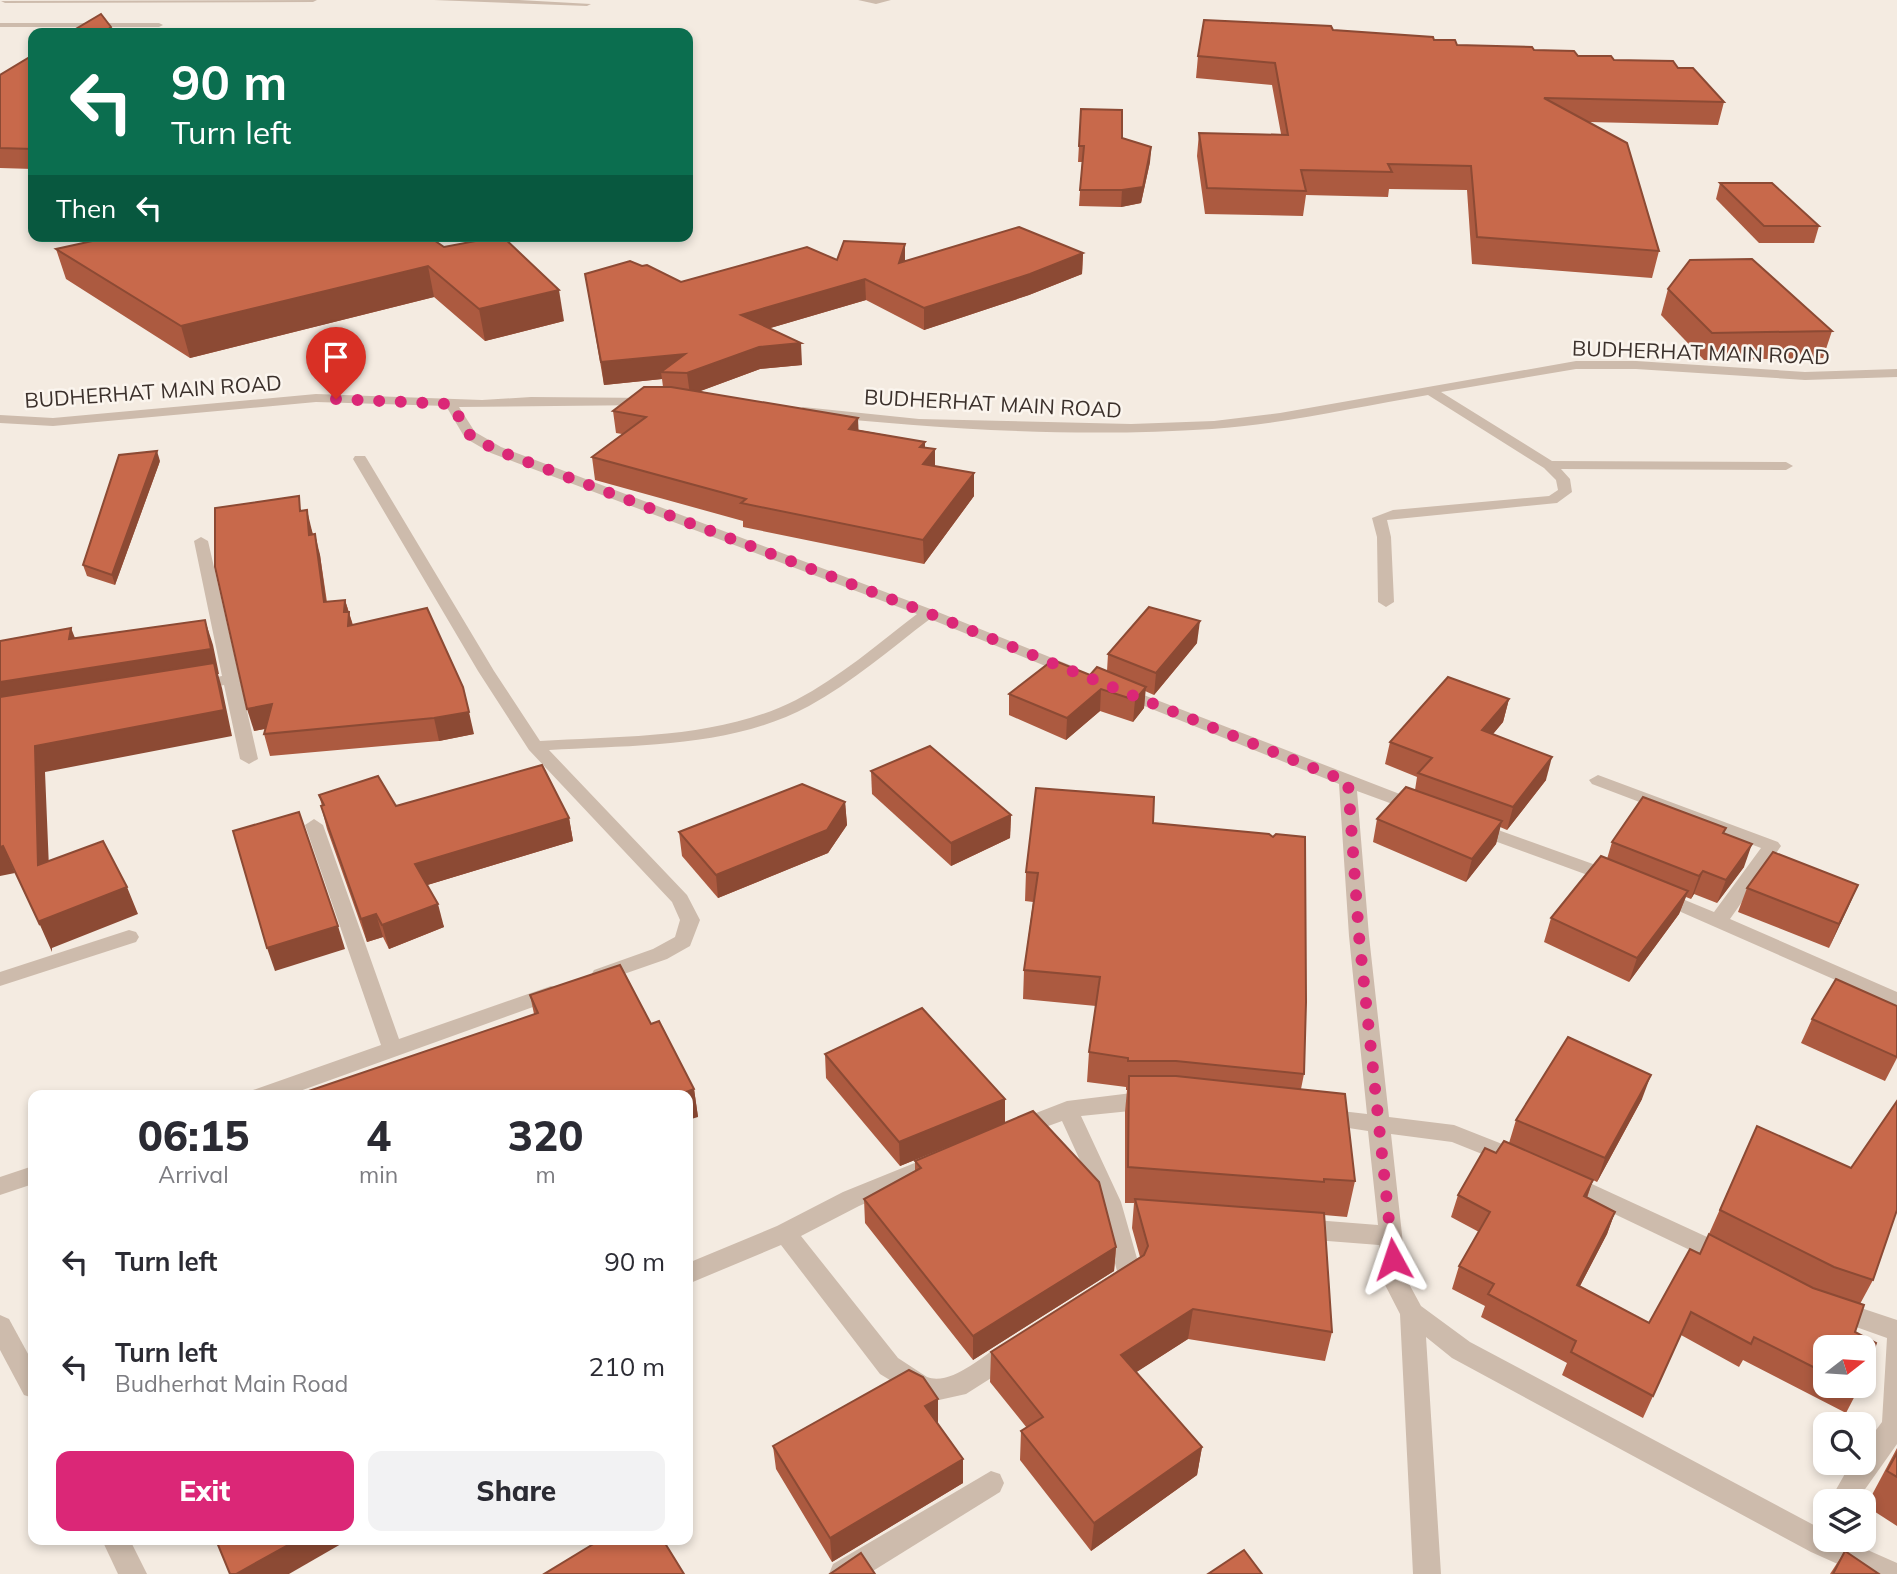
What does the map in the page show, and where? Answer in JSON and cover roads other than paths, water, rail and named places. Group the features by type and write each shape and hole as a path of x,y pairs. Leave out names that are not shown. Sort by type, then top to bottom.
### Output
{"street":[{"path":"0,2 313,0"},
{"path":"438,0 587,5"},
{"path":"862,0 887,0"},
{"path":"0,24 159,25"},
{"name":"BUDHERHAT MAIN ROAD","path":"787,409 919,423 1131,428 1214,425 1576,365 1636,365 1805,376 1896,373"},
{"path":"1386,602 1384,537 1379,518 1393,514 1552,500 1565,492 1563,480 1549,465 1430,391"},
{"name":"BUDHERHAT MAIN ROAD","path":"0,419 53,422 316,398 451,404 666,401"},
{"path":"451,404 466,428 496,450 928,613 1348,782 1438,815"},
{"path":"278,1090 660,954 683,941 690,920 680,899 535,746 486,671 360,459"},
{"path":"1549,465 1787,466"},
{"path":"201,541 249,760"},
{"path":"535,746 660,737 722,729 783,712 828,686 928,613"},
{"path":"177,688 231,679"},
{"path":"1598,780 1772,846 1717,922"},
{"path":"1348,782 1359,936 1395,1281 1412,1313 1427,1574"},
{"path":"1464,824 1637,886 1897,1000"},
{"path":"314,825 393,1050"},
{"path":"0,979 129,937"},
{"path":"1000,1136 1067,1109 1123,1101 1172,1101"},
{"path":"1067,1109 1113,1214 1130,1276 1107,1290"},
{"path":"1296,1114 1454,1134 1540,1169 1740,1264"},
{"path":"693,1272 785,1233 851,1199 951,1157"},
{"path":"0,1186 28,1177"},
{"path":"1113,1214 1141,1216"},
{"path":"1280,1227 1391,1236"},
{"path":"785,1233 889,1366 930,1391 957,1386 1026,1342"},
{"path":"1812,1301 1897,1331"},
{"path":"1412,1313 1461,1350 1813,1534"},
{"path":"0,1326 28,1378"},
{"path":"1848,1489 1895,1426 1897,1343"},
{"path":"843,1574 991,1483"},
{"path":"118,1545 133,1574"},
{"path":"1848,1552 1891,1574"}]}
